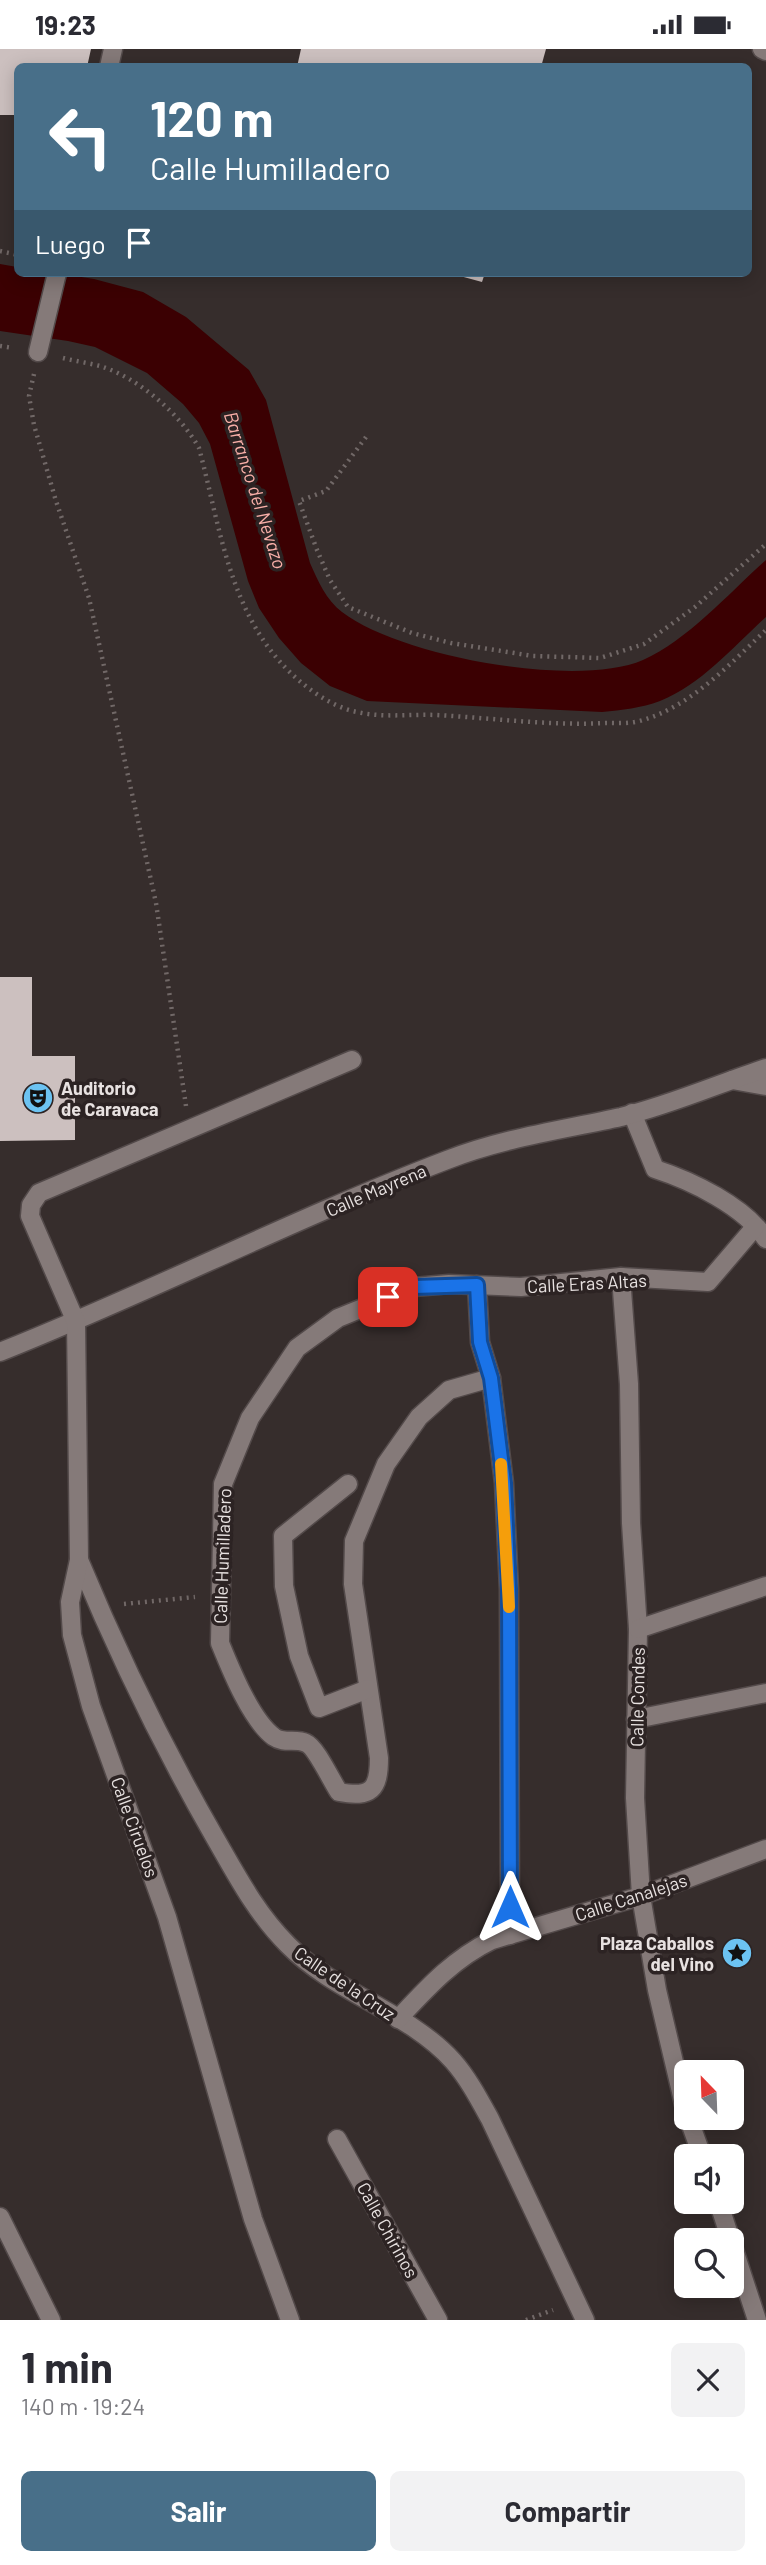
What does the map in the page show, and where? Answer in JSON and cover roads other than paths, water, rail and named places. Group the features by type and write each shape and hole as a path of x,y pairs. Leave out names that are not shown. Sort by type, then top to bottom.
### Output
{"street":[{"path":"38,352 57,277"},
{"path":"76,1322 30,1216 31,1205 38,1193 352,1060"},
{"name":"Calle Mayrena","path":"0,1352 76,1322 203,1262 449,1159 514,1139 632,1113 766,1068"},
{"path":"731,1080 766,1086"},
{"path":"632,1113 656,1169 721,1198 761,1233"},
{"name":"Calle Eras Altas","path":"477,1285 521,1287 621,1277 708,1282 761,1233"},
{"name":"Calle Condes","path":"621,1277 629,1384 631,1523 638,1629 635,1798 641,1896 657,1990 674,2061"},
{"path":"477,1285 480,1342 491,1378 504,1483 509,1589 510,1935"},
{"name":"Calle Humilladero","path":"477,1285 414,1287 338,1318 297,1347 250,1418 223,1484 220,1643 244,1695 263,1725 275,1738 306,1743 315,1752 339,1792 364,1794 373,1789 379,1778 379,1758 353,1584 354,1541 386,1464 419,1417 449,1391 491,1378"},
{"name":"Calle Ciruelos","path":"76,1322 79,1560 70,1613 72,1635 91,1706 167,1917 246,2195 290,2320"},
{"path":"348,1484 283,1536 284,1586 299,1656 319,1708 368,1689"},
{"name":"Calle de la Cruz","path":"79,1560 100,1611 181,1778 260,1916 291,1948 326,1975 398,2019 452,2060 475,2090 585,2320"},
{"path":"638,1629 766,1586"},
{"path":"70,1613 79,1603 86,1601 93,1603 100,1611"},
{"path":"636,1719 766,1693"},
{"name":"Calle Canalejas","path":"398,2019 444,1970 469,1951 492,1940 641,1896 766,1849"},
{"name":"Calle Chirinos","path":"337,2140 438,2320"},
{"path":"722,2214 757,2320"},
{"path":"0,2217 51,2320"}],"water":[{"name":"Barranco del Nevazo","path":"0,264 14,266 14,277 81,277 143,292 186,317 249,370 266,400 310,563 327,596 342,612 369,628 404,642 445,654 533,669 576,671 613,668 643,660 676,641 766,560 766,617 703,675 675,694 646,705 602,712 367,701 330,686 301,663 279,638 259,608 248,581 210,444 199,423 183,404 147,373 95,347 0,331"}],"place":[{"name":"Auditorio de Caravaca","path":"38,1098"},
{"name":"Plaza Caballos del Vino","path":"737,1953"}]}
